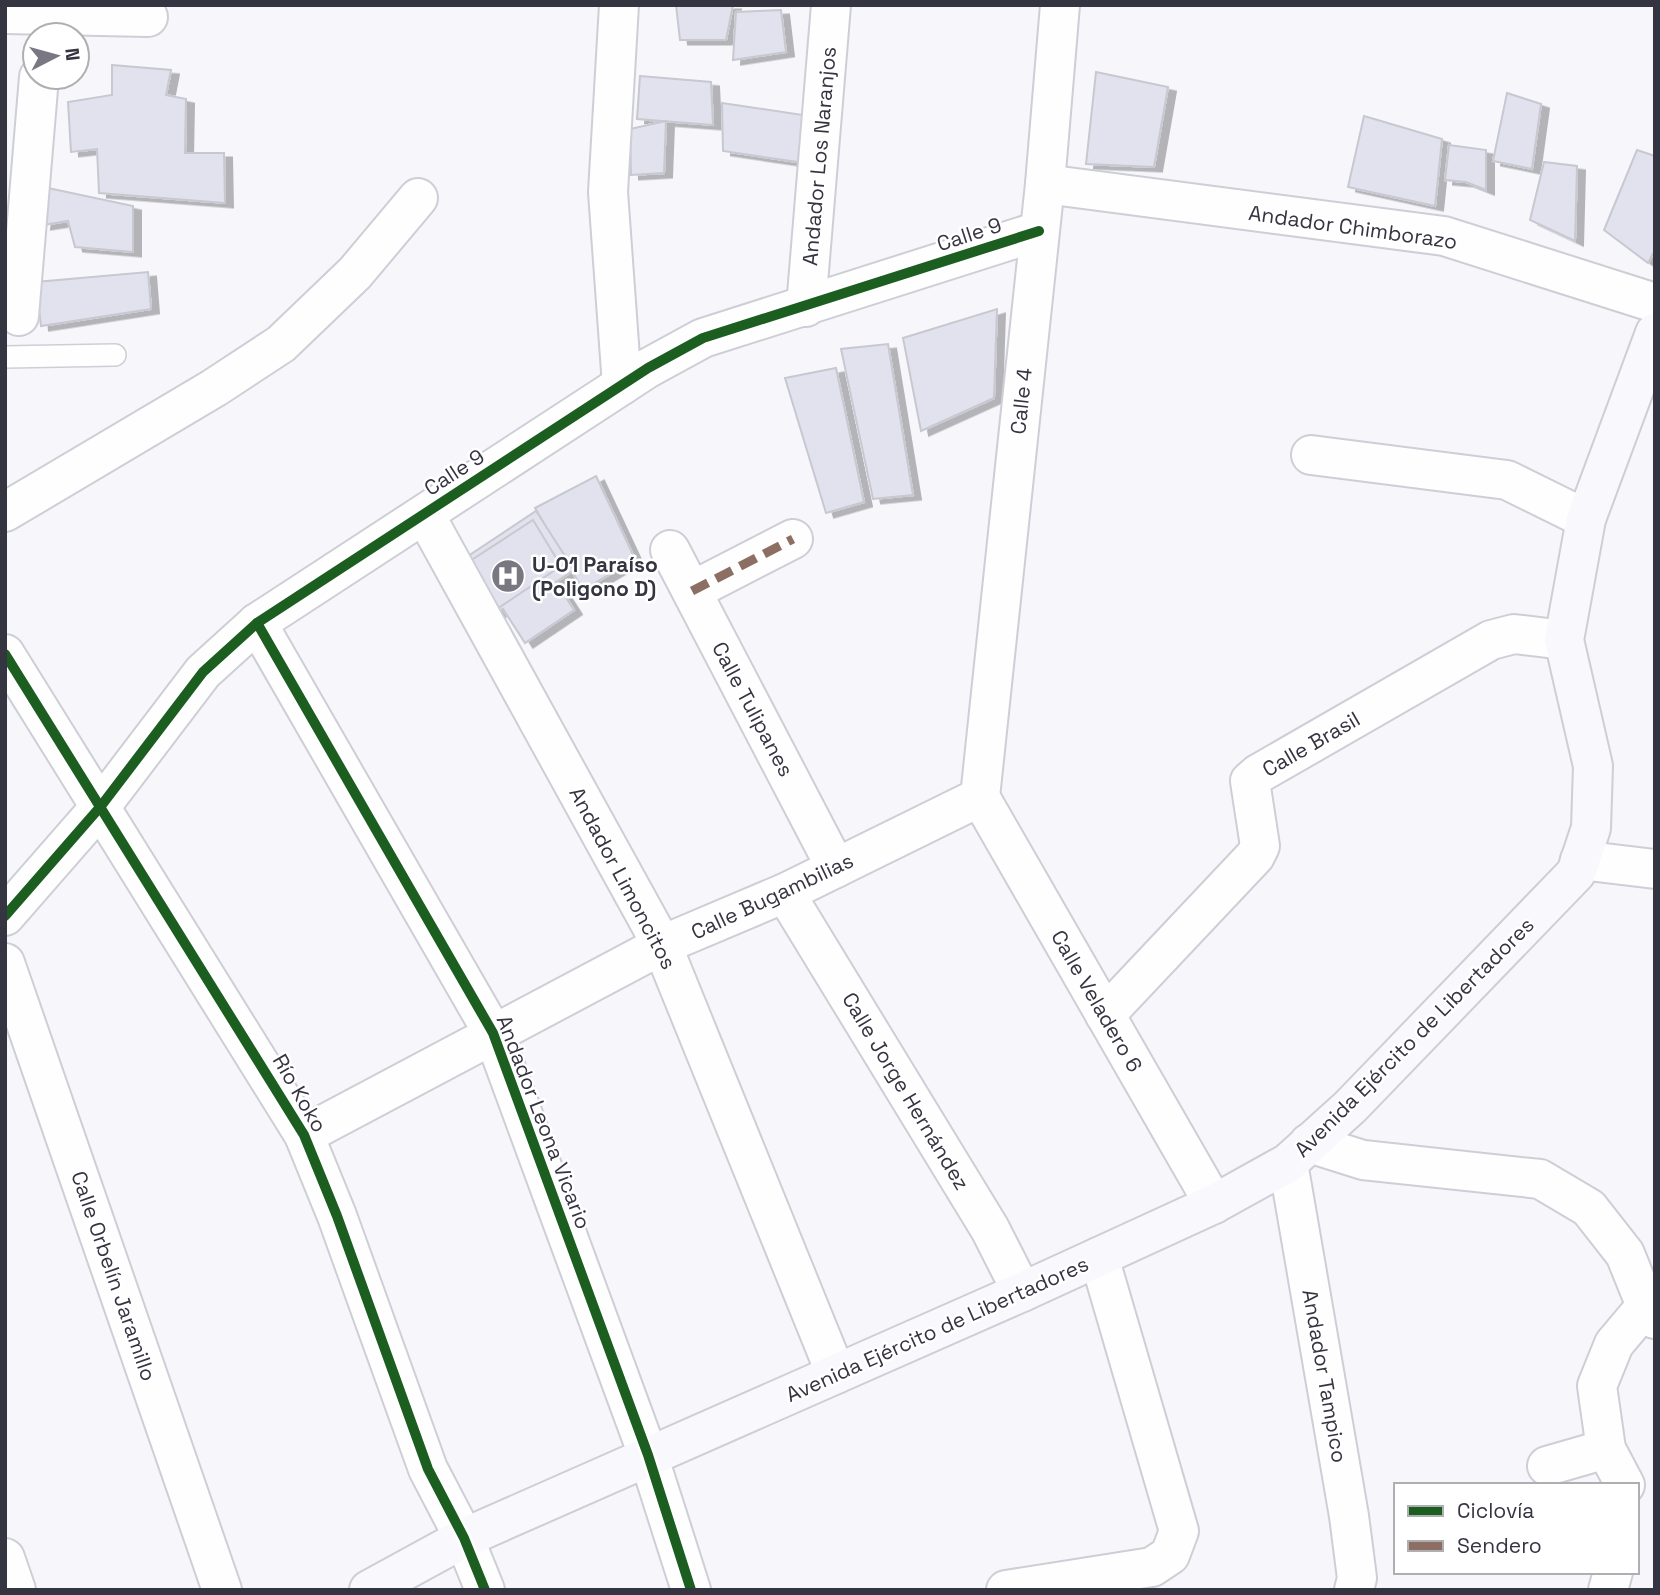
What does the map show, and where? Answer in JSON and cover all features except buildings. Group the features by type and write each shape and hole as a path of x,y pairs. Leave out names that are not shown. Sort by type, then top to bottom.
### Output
{"main road":[{"name":"Avenida Ejército de Libertadores","path":"371,1589 464,1538 1022,1292 1214,1204 1298,1153 1350,1107 1576,873 1591,828 1593,766 1564,640 1586,519 1655,334"}],"street":[{"path":"619,5 608,192 622,385"},
{"name":"Andador Los Naranjos","path":"806,307 831,5"},
{"name":"Calle 4","path":"980,797 1045,184 1060,5"},
{"path":"5,15 45,19 148,17"},
{"path":"19,316 39,91"},
{"name":"Andador Chimborazo","path":"1045,184 1444,236 1655,303"},
{"path":"5,512 214,388 281,344 355,273 418,198"},
{"name":"Calle 9","path":"5,916 101,806 203,672 257,623 648,368 703,338 1039,231"},
{"path":"1311,455 1507,480 1586,519"},
{"name":"Andador Limoncitos","path":"425,515 662,946 836,1374"},
{"path":"692,591 793,539"},
{"name":"Calle Tulipanes","path":"670,550 836,868"},
{"name":"Andador Leona Vicario","path":"257,623 493,1033 648,1455 691,1590"},
{"name":"Calle Brasil","path":"1105,1014 1255,856 1260,846 1250,781 1258,774 1491,640 1514,634 1564,640"},
{"name":"Río Koko","path":"5,654 304,1135 337,1216 428,1469 464,1538 485,1590"},
{"name":"Calle Bugambilias","path":"304,1135 662,946 785,893 980,797"},
{"name":"Calle Veladero 6","path":"980,797 1214,1204"},
{"path":"1580,860 1655,869"},
{"name":"Calle Jorge Hernández","path":"785,893 990,1229 1022,1292"},
{"name":"Calle Orbelín Jaramillo","path":"5,963 222,1590"},
{"path":"1298,1153 1540,1179 1590,1208 1625,1254 1650,1312 1614,1344 1597,1385 1606,1449 1624,1483"},
{"name":"Andador Tampico","path":"1298,1153 1357,1578 1354,1590"},
{"path":"1006,1590 1152,1567 1170,1555 1179,1531 1099,1257"},
{"path":"1547,1466 1606,1449"},
{"path":"5,1558 16,1590"}],"lane":[{"path":"5,357 115,355"}],"marked path":[{"path":"692,591 793,539"}],"cycle path":[{"path":"5,916 101,806 203,672 257,623 648,368 703,338 1039,231"},
{"path":"257,623 493,1033 648,1455 691,1590"},
{"path":"5,654 304,1135 337,1216 428,1469 464,1538 485,1590"}],"place":[{"name":"U-01 Paraíso (Poligono D)","path":"508,576"}]}
